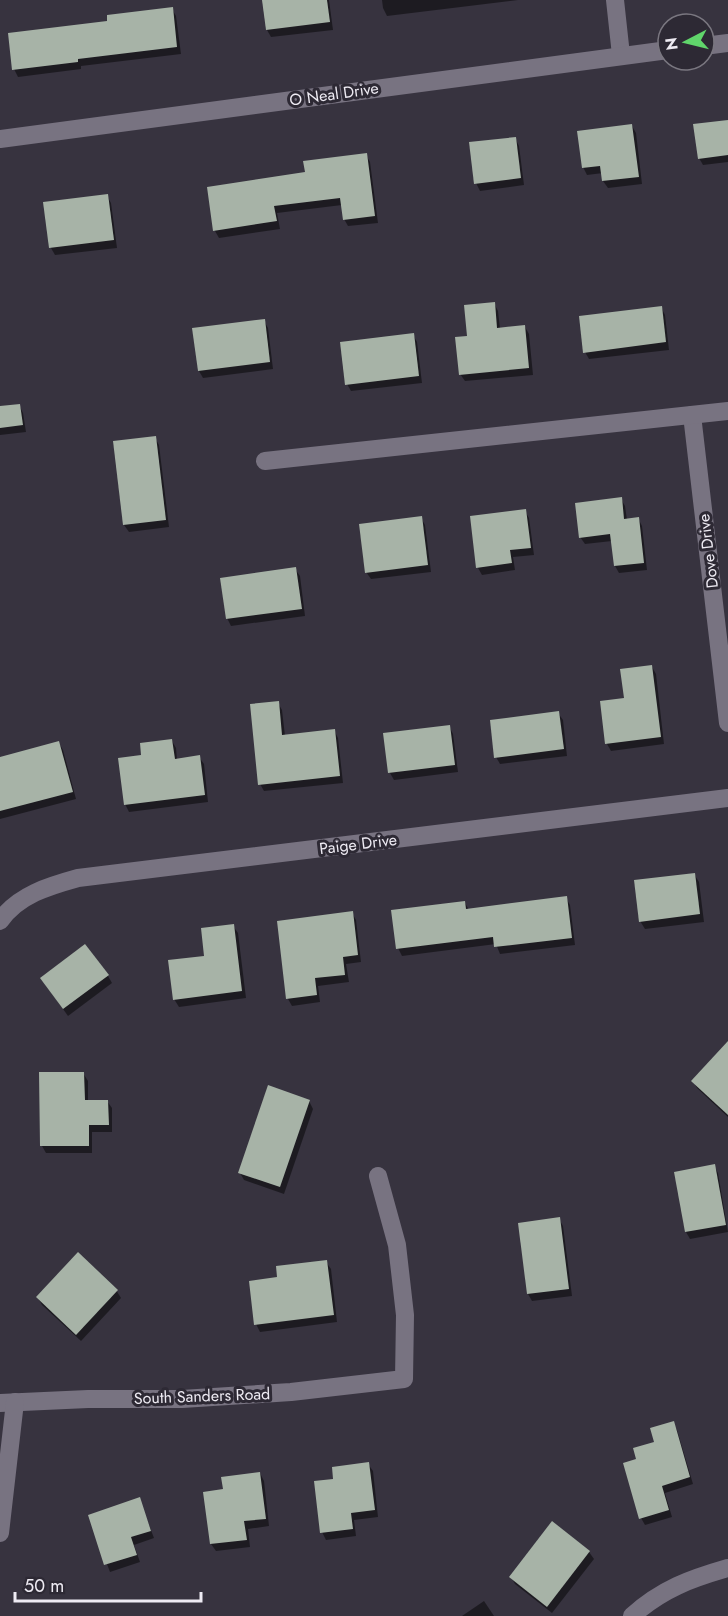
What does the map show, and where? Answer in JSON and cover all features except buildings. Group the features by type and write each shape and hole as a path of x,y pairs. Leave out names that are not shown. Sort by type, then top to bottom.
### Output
{"street":[{"path":"615,0 621,55"},
{"name":"O Neal Drive","path":"0,139 656,51"},
{"path":"265,461 728,411"},
{"name":"Dove Drive","path":"692,415 728,723"},
{"name":"Paige Drive","path":"0,921 27,897 47,886 78,878 728,798"},
{"name":"South Sanders Road","path":"8,1403 237,1396 404,1379 405,1316 397,1245 378,1176"},
{"path":"0,1533 8,1403"},
{"path":"632,1616 647,1603 683,1582 728,1568"}]}
